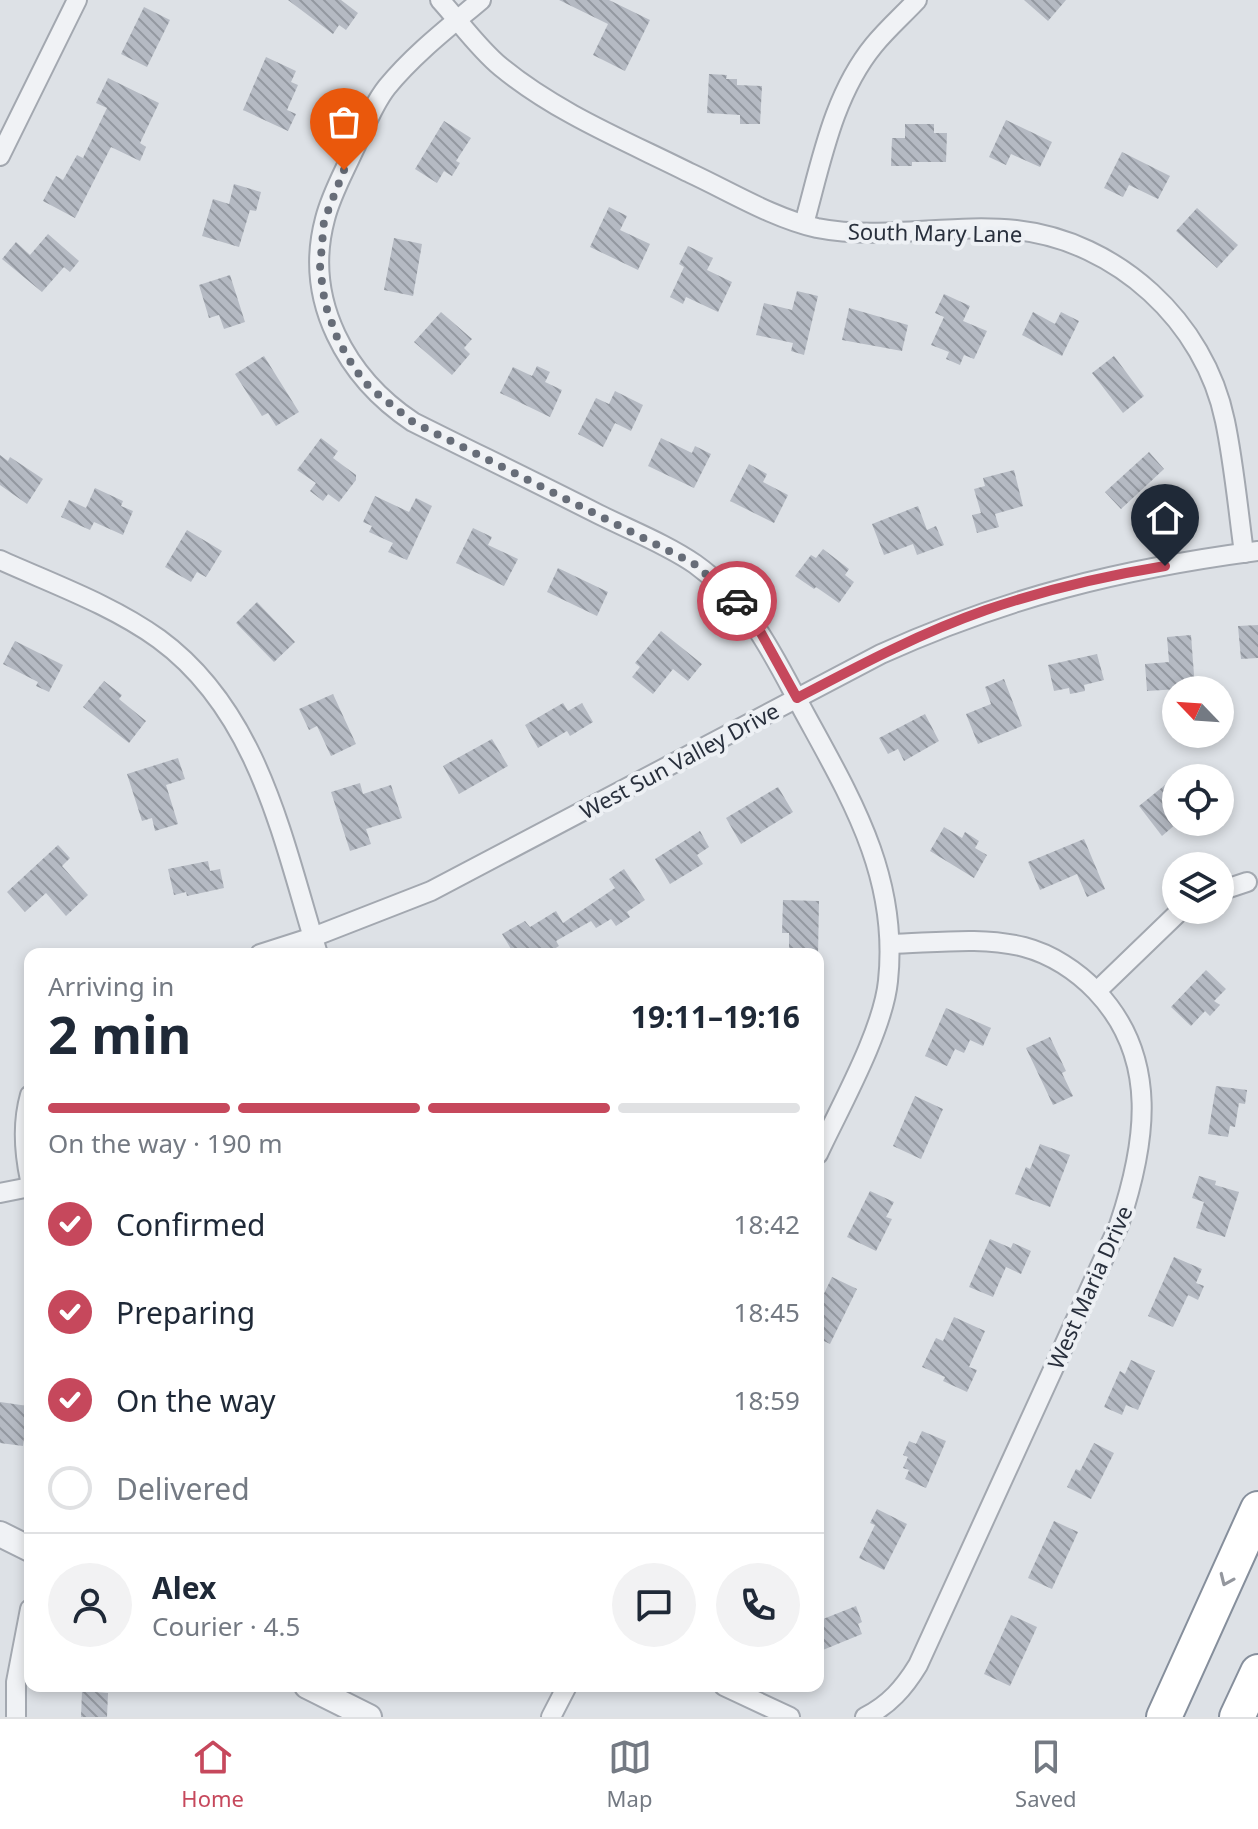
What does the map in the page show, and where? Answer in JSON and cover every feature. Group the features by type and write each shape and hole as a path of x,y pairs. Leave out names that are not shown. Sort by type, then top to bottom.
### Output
{"highway":[{"path":"1164,1717 1258,1509"},
{"path":"1237,1717 1258,1672"}],"street":[{"path":"0,156 77,0"},
{"name":"South Mary Lane","path":"440,0 498,65 536,94 768,211 804,224 860,233 992,229 1041,235 1090,251 1138,281 1178,321 1203,359 1225,420 1251,552"},
{"path":"481,0 403,68 385,91 334,192 324,221 320,268 325,304 338,340 354,368 370,388 413,422 672,551 720,584 756,624 855,807 873,850 886,901 890,944 888,983 883,1005 824,1141"},
{"path":"804,224 830,128 846,90 874,46 917,0"},
{"name":"West Sun Valley Drive","path":"316,946 431,891 881,654 986,610 1112,575 1251,552"},
{"path":"0,560 127,619 159,639 211,688 232,717 262,776 316,946"},
{"path":"1234,886 1247,882"},
{"path":"1097,991 1166,924"},
{"name":"West Maria Drive","path":"865,1717 896,1696 918,1665 1119,1225 1132,1184 1141,1136 1142,1087 1134,1050 1120,1020 1084,978 1056,960 1025,947 992,942 890,944"},
{"path":"0,1193 24,1188"},
{"path":"0,1534 24,1546"},
{"path":"16,1717 16,1682 24,1640"},
{"path":"319,1692 369,1717"},
{"path":"551,1717 564,1692"},
{"path":"737,1692 790,1717"}],"building":[{"path":"288,0 341,0 358,13 346,30 339,25 333,34"},
{"path":"559,0 609,0 650,20 625,71 593,55 608,24"},
{"path":"1024,0 1066,0 1048,21"},
{"path":"144,7 170,20 147,67 121,54"},
{"path":"266,57 296,71 291,82 298,85 287,110 296,114 288,131 243,110"},
{"path":"709,74 727,75 726,79 737,79 737,85 762,86 760,124 740,124 740,115 707,113"},
{"path":"108,78 159,103 140,143 146,147 140,161 111,147 75,218 43,201 56,176 63,180 77,155 83,158 107,108 96,103"},
{"path":"1006,120 1052,142 1040,167 1011,154 1006,165 989,157"},
{"path":"444,121 471,138 456,161 460,163 452,176 444,171 437,183 415,169"},
{"path":"905,124 934,124 934,133 947,133 946,162 912,162 912,166 891,166 892,138 905,138"},
{"path":"1122,152 1170,176 1158,199 1129,185 1123,197 1104,188"},
{"path":"234,184 261,192 256,211 250,210 239,247 202,236 213,199 229,204"},
{"path":"609,207 627,216 620,230 650,244 638,270 590,247"},
{"path":"1197,208 1238,245 1217,268 1176,231"},
{"path":"48,234 79,261 70,272 64,267 42,292 2,259 16,242 30,255"},
{"path":"394,238 422,244 413,296 384,290"},
{"path":"688,246 713,258 707,270 732,282 718,312 686,297 683,304 670,297 684,267 679,264"},
{"path":"230,275 245,322 224,329 219,315 209,318 199,285"},
{"path":"797,291 818,296 804,355 791,351 793,343 756,335 764,303 792,310"},
{"path":"944,294 970,306 963,321 987,331 974,359 964,355 960,365 946,359 949,352 931,345 944,317 935,313"},
{"path":"849,308 908,325 902,351 842,340"},
{"path":"441,312 472,339 464,348 470,354 452,375 414,342"},
{"path":"1033,312 1055,324 1061,312 1079,321 1062,356 1022,335"},
{"path":"264,356 299,412 276,426 268,413 262,416 235,374"},
{"path":"1114,356 1144,396 1123,413 1092,373"},
{"path":"537,366 550,372 545,382 562,390 550,417 500,393 513,367 532,376"},
{"path":"615,391 643,405 631,431 615,423 603,447 578,434 596,398 609,404"},
{"path":"321,438 338,451 333,458 356,475 356,480 339,502 328,494 323,501 310,491 316,483 297,470"},
{"path":"661,438 692,453 695,446 711,454 694,488 648,466"},
{"path":"1149,452 1164,469 1121,509 1105,492"},
{"path":"0,455 8,461 10,457 43,479 27,504 0,485"},
{"path":"749,464 767,474 763,482 788,495 774,523 730,501"},
{"path":"1014,470 1023,506 995,514 999,527 977,533 972,515 981,513 974,489 985,486 983,478"},
{"path":"95,488 123,501 121,506 133,511 123,535 94,522 90,530 61,517 69,500 86,508"},
{"path":"375,496 409,512 416,498 432,506 407,560 388,552 393,543 369,532 372,526 363,522"},
{"path":"918,506 927,530 936,526 944,545 917,555 913,544 884,555 872,524"},
{"path":"473,528 492,537 488,545 518,559 504,586 456,563"},
{"path":"187,530 222,551 206,577 197,572 191,582 165,567"},
{"path":"823,549 849,569 845,575 854,582 839,603 795,576 811,555 816,558"},
{"path":"558,568 608,592 597,616 547,592"},
{"path":"257,602 295,642 274,662 236,623"},
{"path":"1258,625 1258,658 1241,659 1238,626"},
{"path":"661,631 702,664 688,681 673,669 653,694 632,677 640,667 635,663"},
{"path":"1191,635 1194,676 1162,676 1162,690 1147,691 1145,664 1169,662 1167,637"},
{"path":"15,641 63,665 49,692 36,686 38,682 3,664"},
{"path":"1097,654 1104,680 1084,685 1085,691 1070,694 1069,688 1054,691 1048,665"},
{"path":"1004,679 1022,726 978,744 966,714 991,704 985,687"},
{"path":"104,681 122,695 119,699 146,721 129,743 83,707"},
{"path":"333,694 356,744 331,756 317,726 309,730 299,709"},
{"path":"563,703 568,711 582,703 593,722 570,736 567,731 538,748 525,725"},
{"path":"925,714 939,741 904,761 898,749 888,754 879,738"},
{"path":"492,739 508,766 459,794 443,766"},
{"path":"178,758 185,779 166,785 178,824 155,831 152,818 142,821 127,774"},
{"path":"360,783 363,794 391,785 402,818 366,829 371,844 350,851 331,792"},
{"path":"778,787 793,812 741,844 726,818"},
{"path":"1162,787 1162,836 1139,806"},
{"path":"944,827 962,838 965,832 979,841 975,848 987,855 974,878 930,851"},
{"path":"700,831 709,847 697,855 703,864 670,884 655,859"},
{"path":"1084,839 1105,889 1087,897 1077,874 1040,890 1028,862"},
{"path":"58,845 70,858 62,866 88,895 66,916 46,893 25,912 7,892"},
{"path":"208,861 210,871 220,869 224,888 187,896 186,892 174,895 168,869"},
{"path":"624,869 645,900 627,912 630,917 616,926 611,919 596,928 591,921 556,941 559,946 556,948 510,948 502,934 525,921 530,927 556,911 563,923 615,888 609,879"},
{"path":"783,900 819,901 818,948 789,948 789,933 782,933"},
{"path":"1206,970 1226,989 1214,1001 1220,1005 1210,1016 1205,1011 1191,1026 1171,1007"},
{"path":"946,1008 991,1028 983,1046 970,1040 964,1053 955,1049 947,1066 925,1056"},
{"path":"1050,1037 1066,1071 1062,1073 1073,1096 1053,1105 1026,1048"},
{"path":"1216,1086 1247,1090 1245,1104 1239,1103 1235,1127 1230,1126 1228,1137 1208,1134"},
{"path":"915,1096 943,1109 921,1159 893,1146"},
{"path":"1040,1144 1070,1155 1050,1207 1015,1194"},
{"path":"1199,1176 1216,1181 1215,1185 1239,1192 1225,1237 1196,1228 1204,1202 1192,1198"},
{"path":"870,1191 894,1202 886,1217 892,1219 876,1251 847,1237"},
{"path":"990,1239 1011,1248 1013,1243 1031,1251 1021,1274 1006,1267 993,1297 969,1287"},
{"path":"1174,1257 1202,1269 1196,1283 1204,1286 1198,1300 1188,1295 1173,1327 1148,1316"},
{"path":"832,1277 857,1289 830,1344 824,1341 824,1294"},
{"path":"954,1317 985,1331 969,1367 977,1370 967,1392 943,1381 945,1377 922,1367 936,1338 943,1341"},
{"path":"1131,1360 1155,1371 1138,1410 1126,1405 1122,1415 1104,1407 1120,1371 1125,1374"},
{"path":"0,1402 24,1405 23,1446 0,1443"},
{"path":"922,1431 946,1441 926,1488 905,1479 909,1470 903,1468 908,1457 903,1455 909,1441 916,1444"},
{"path":"1094,1443 1114,1453 1091,1499 1067,1487 1076,1469 1080,1471"},
{"path":"877,1509 907,1524 884,1570 859,1558 875,1525 870,1523"},
{"path":"1054,1521 1078,1532 1052,1589 1028,1578"},
{"path":"856,1606 862,1622 858,1624 862,1634 824,1650 824,1619"},
{"path":"1011,1615 1037,1627 1010,1686 984,1674"},
{"path":"82,1692 108,1693 107,1717 81,1717"}],"way so far":[{"path":"344,170 324,221 320,268 325,304 338,340 370,388 413,422 693,563 737,601"}],"route":[{"path":"737,601 766,640 797,698 881,654 986,610 1112,575 1165,566"}]}
